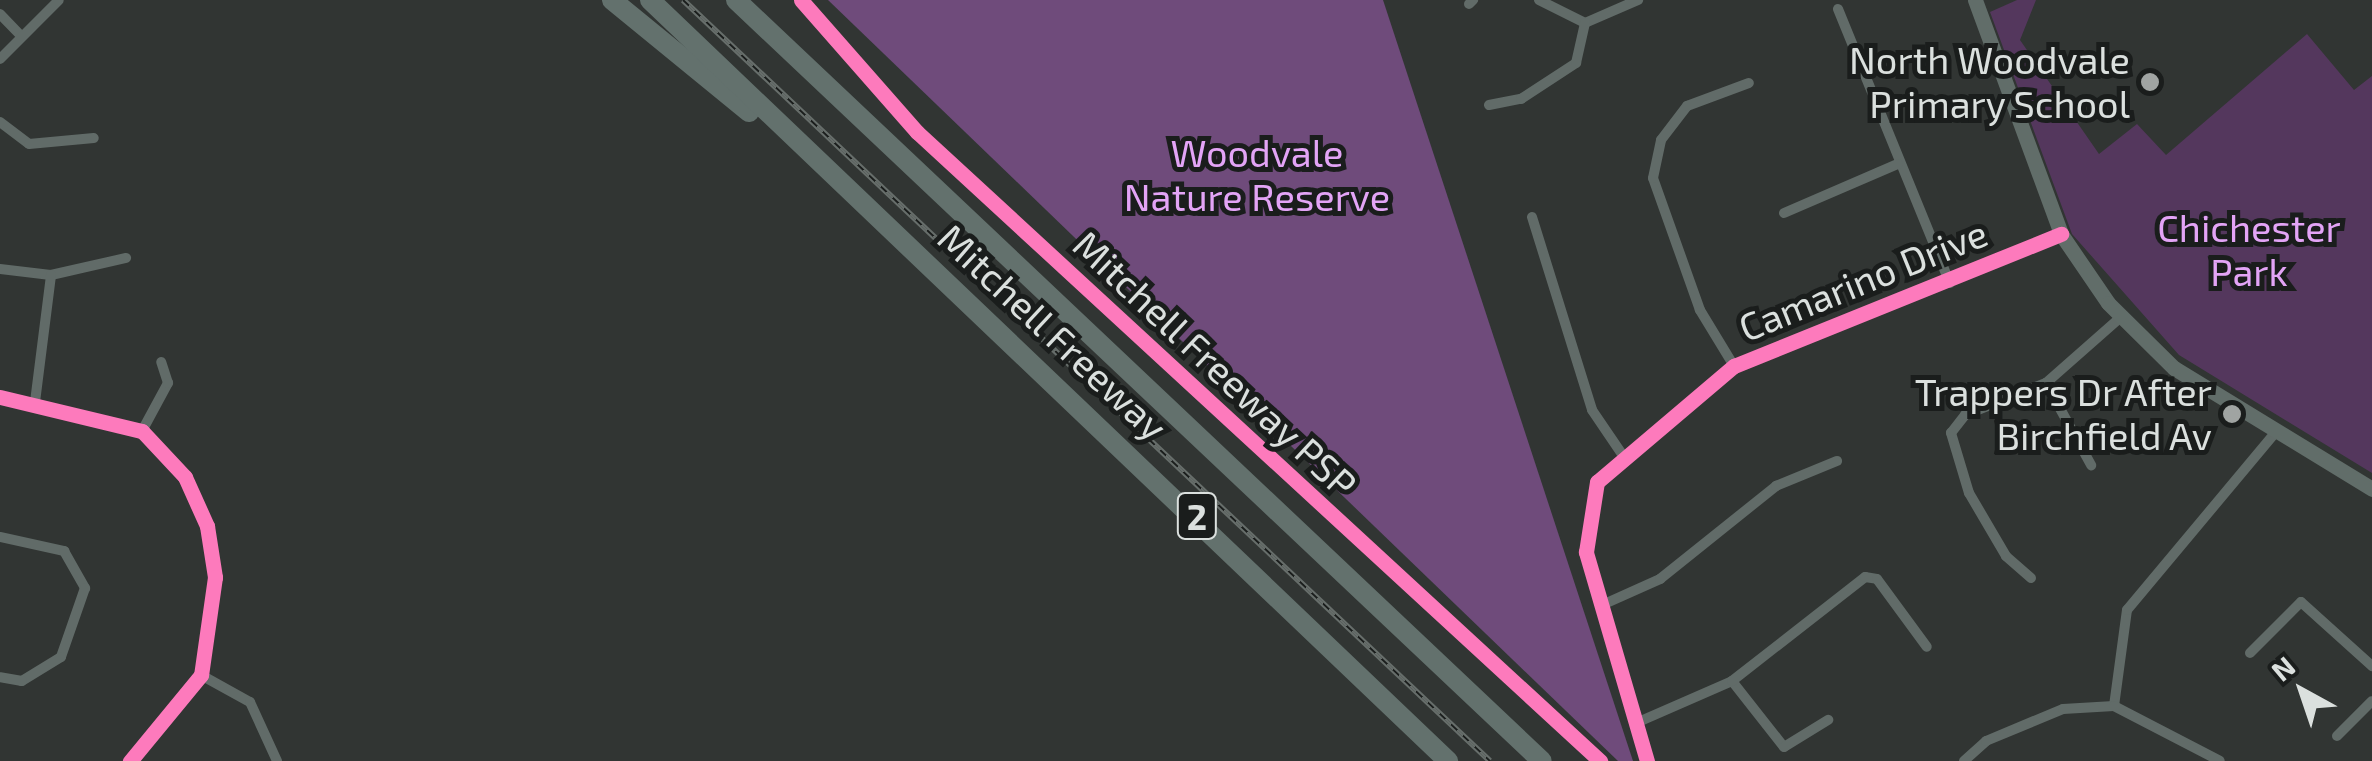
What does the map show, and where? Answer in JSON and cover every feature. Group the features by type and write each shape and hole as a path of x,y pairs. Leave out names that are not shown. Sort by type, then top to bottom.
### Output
{"highway":[{"path":"612,0 807,154"},
{"name":"Mitchell Freeway","path":"650,0 807,154 1448,761"},
{"name":"Mitchell Freeway","path":"736,0 1542,761"}],"main road":[{"path":"1977,1 2062,234 2122,316 2174,368 2372,489"}],"street":[{"path":"0,59 59,0"},
{"path":"1539,0 1585,22 1638,0"},
{"path":"1838,9 1898,164 1950,283"},
{"path":"0,14 20,35"},
{"path":"1489,105 1522,99 1576,63 1585,22"},
{"path":"1734,366 1700,310 1653,178 1661,140 1687,106 1749,83"},
{"path":"0,122 30,144 94,138"},
{"path":"1784,214 1898,164"},
{"path":"1532,217 1592,410 1624,457"},
{"name":"Camarino Drive","path":"1647,761 1602,605 1585,515 1597,482 1734,366 1950,283 2062,234"},
{"path":"0,269 51,276 126,258"},
{"path":"35,402 51,276"},
{"path":"2031,578 2006,556 1969,493 1951,433 1965,415 2046,383 2122,316"},
{"path":"142,432 168,383 161,362"},
{"path":"2046,383 2091,465"},
{"path":"0,397 35,402 142,432 185,478 207,526 216,578 201,674 130,761"},
{"path":"2114,706 2127,610 2274,432"},
{"path":"1602,605 1660,579 1776,486 1837,461"},
{"path":"0,537 64,551 84,588 61,657 22,681 0,676"},
{"path":"1636,724 1732,680 1865,577 1877,579 1927,647"},
{"path":"2250,653 2301,602 2372,666"},
{"path":"201,674 250,702 277,761"},
{"path":"1732,680 1784,747 1828,720"},
{"path":"2337,736 2372,702"},
{"path":"1964,761 1986,741 2063,709 2114,706 2220,761"}],"green space":[{"name":"Woodvale Nature Reserve","path":"828,0 1383,0 1633,761 1618,761"},
{"name":"Chichester Park","path":"2017,0 2036,0 2020,40 2099,154 2137,124 2166,155 2307,34 2354,90 2372,76 2372,473 2179,355 2072,234 1990,12"}],"railway":[{"path":"683,0 1490,761"}],"cycle path":[{"name":"Mitchell Freeway PSP","path":"801,0 917,132 1600,761"},
{"path":"1647,761 1586,552 1597,482 1734,366 2061,234"},
{"path":"0,397 142,431 185,477 207,526 215,577 201,675 130,761"}],"place":[{"name":"North Woodvale Primary School","path":"2150,82"},
{"name":"Trappers Dr After Birchfield Av","path":"2232,414"}]}
